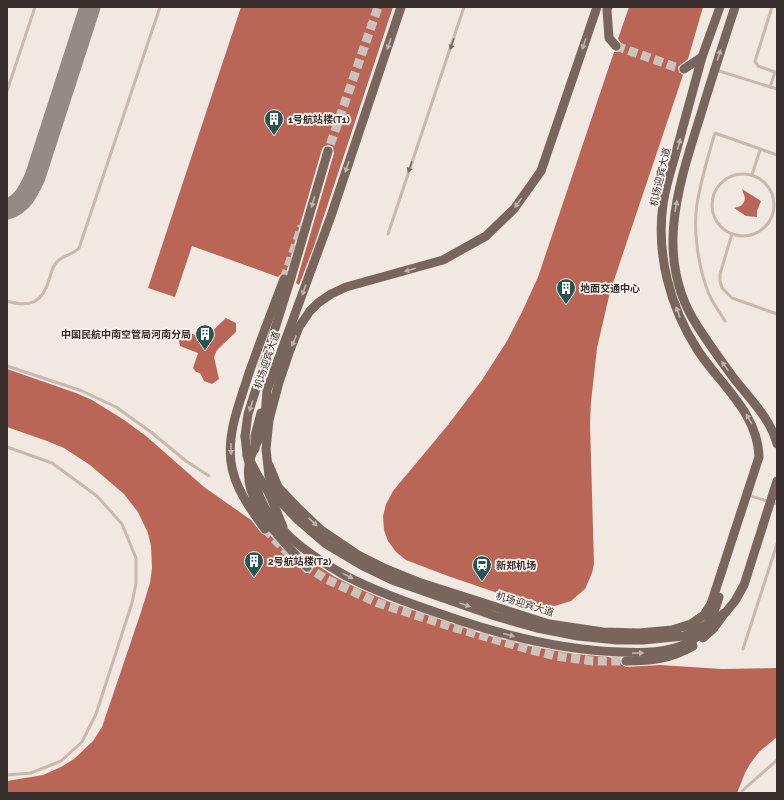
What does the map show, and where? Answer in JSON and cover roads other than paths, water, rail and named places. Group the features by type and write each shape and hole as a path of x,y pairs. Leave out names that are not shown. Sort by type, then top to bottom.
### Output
{"main road":[{"name":"机场迎宾大道","path":"401,7 331,216 267,390 263,439 268,462 278,487 321,530 358,555 386,569 418,582 549,624 603,632 639,633 672,630 691,624 704,615 711,604 759,456 759,446 752,422 736,399 697,350 680,318 669,284 664,256 662,224 663,204 702,57 720,7"},
{"path":"597,7 541,171 514,209 486,236 443,260 346,288 331,294 310,311 299,327 292,344 279,382 269,420 266,449 269,476 278,498 296,518 326,544 361,565 392,580 495,616 537,628 586,637 617,640 643,640 684,636 712,622 726,612"},
{"path":"608,7 609,38 616,46"},
{"path":"734,7 679,188 674,214 673,245 680,289 697,326 769,423 777,444"},
{"path":"684,69 702,57"},
{"path":"328,151 290,281 250,408 245,436 247,455 254,481 268,513 286,533 321,561 346,575 375,590 421,608 528,641 602,652 639,653 665,651 689,642 702,633 711,619 717,605 729,549"},
{"path":"265,529 249,505 234,477 231,462 231,440 236,412 284,279"},
{"path":"258,476 255,456 255,436 267,390"},
{"path":"269,420 253,450 249,465 249,485 260,509 270,525 307,567"},
{"path":"247,455 269,493 286,533"},
{"path":"626,660 658,660 674,655 695,645 713,629 735,601 744,585 777,481"},
{"path":"269,493 299,509"}],"lane":[{"path":"7,91 35,7"},
{"path":"7,301 22,305 37,301 46,289 57,262 72,254 79,248 160,7"},
{"path":"388,234 464,7"},
{"path":"770,87 775,72 758,66 755,61 772,7"},
{"path":"715,69 777,89"},
{"path":"725,321 707,290 698,255 695,227 697,205 706,163 715,133 777,155"},
{"path":"752,175 760,150"},
{"path":"742,173 752,175 761,179 768,186 773,195 774,205 772,215 764,227 751,235 742,236 732,234 717,222 713,213 712,204 714,194 722,183 733,175 742,173"},
{"path":"732,234 720,274 722,288 732,298 777,314"},
{"path":"7,366 82,391 116,407 151,432 186,461 209,476"},
{"path":"7,447 52,463 97,496 122,524 136,558 136,583 132,603 96,714 82,742 61,761 31,773 7,775"},
{"path":"747,494 777,504"},
{"path":"743,649 777,544"},
{"path":"742,793 742,791 777,760"}],"tunnel":[{"path":"326,157 378,7"},
{"path":"616,46 684,69"},
{"path":"284,279 302,226"},
{"path":"265,529 285,550 307,567 326,579 378,603 456,628 556,656 593,661 626,661"}],"place":[{"name":"1号航站楼(T1)","path":"274,136"},
{"name":"地面交通中心","path":"566,305"},
{"name":"中国民航中南空管局河南分局","path":"205,351"},
{"name":"2号航站楼(T2)","path":"254,578"},
{"name":"新郑机场","path":"482,582"}]}
